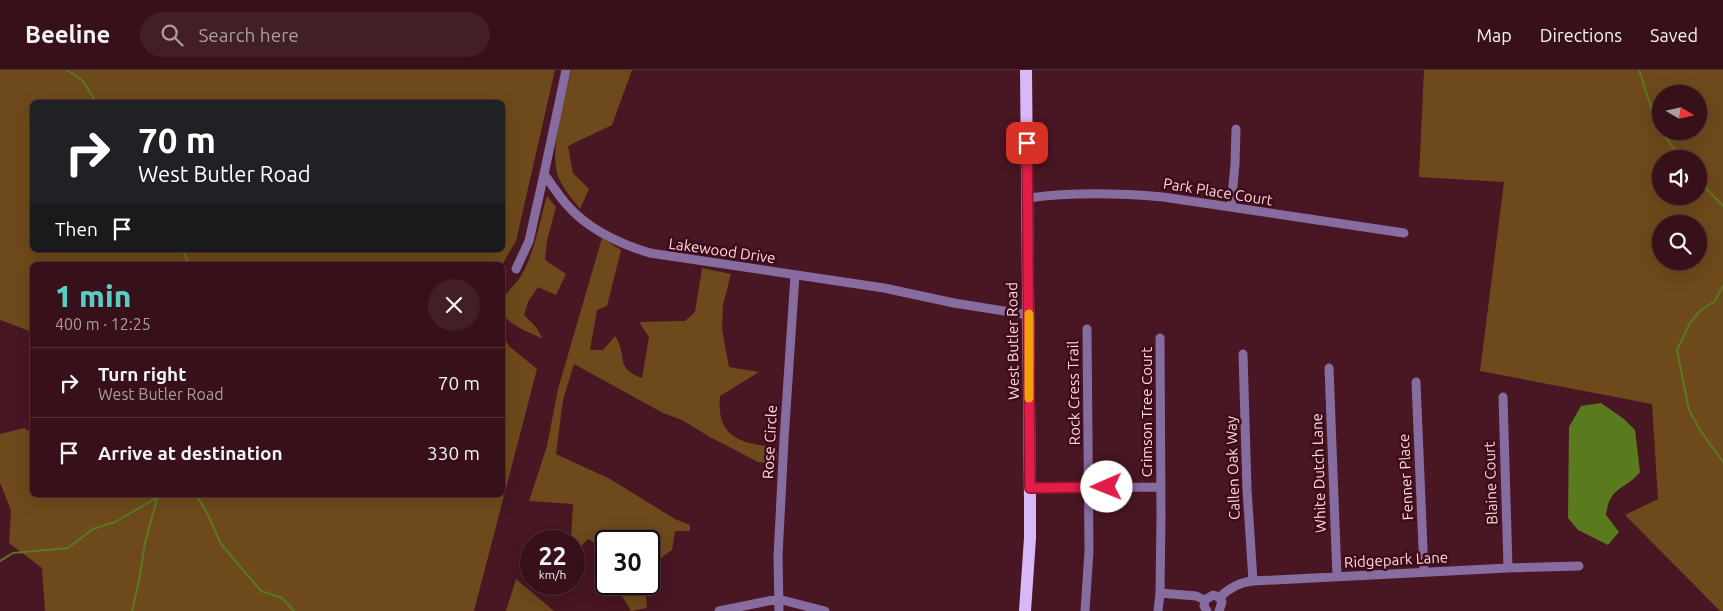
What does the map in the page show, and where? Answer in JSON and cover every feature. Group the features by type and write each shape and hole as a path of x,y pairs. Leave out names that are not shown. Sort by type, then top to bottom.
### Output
{"main road":[{"name":"West Butler Road","path":"1025,611 1030,538 1026,70"}],"street":[{"path":"516,269 529,240 566,70"},
{"path":"1231,207 1236,129"},
{"name":"Lakewood Drive","path":"544,174 567,205 582,218 608,236 633,248 667,256 884,288 954,303 1029,315"},
{"name":"Park Place Court","path":"1028,198 1064,195 1132,194 1164,197 1404,233"},
{"name":"Rose Circle","path":"779,611 778,556 795,275"},
{"name":"Rock Cress Trail","path":"1084,611 1089,551 1090,487 1087,329"},
{"name":"Crimson Tree Court","path":"1158,611 1160,593 1161,487 1160,338"},
{"name":"Callen Oak Way","path":"1243,354 1247,489 1253,580"},
{"name":"White Dutch Lane","path":"1329,368 1337,576"},
{"name":"Fenner Place","path":"1416,382 1424,572"},
{"name":"Blaine Court","path":"1502,397 1508,568"},
{"path":"1030,488 1161,487"},
{"name":"Ridgepark Lane","path":"1220,598 1226,591 1235,586 1253,580 1579,566"},
{"path":"1160,593 1196,596 1205,600"},
{"path":"1207,611 1204,606 1205,600 1213,595 1220,598 1222,606 1220,611"},
{"path":"719,611 778,599 825,611"}],"shaded area":[{"path":"0,70 555,70 516,241 504,262 30,262 30,331 0,320"},
{"path":"571,70 632,70 612,125 568,146 573,173 589,189 580,209 561,183 555,162 559,122"},
{"path":"1424,70 1723,70 1723,611 1720,611 1625,515 1658,499 1652,404 1480,371 1504,182 1419,177"},
{"path":"547,196 556,207 547,241 545,260 566,274 556,295 538,287 528,302 524,315 536,327 543,339 520,328 505,315 505,297 526,267"},
{"path":"602,238 621,250 607,306 597,310 590,350 603,350 615,336 621,349 625,366 633,374 642,378 649,337 639,322 685,321 695,312 702,268 731,274 723,305 722,329 729,367 759,372 720,396 722,421 733,436 742,441 776,447 777,459 773,464 758,462 574,364 563,400 556,454 610,479 675,519 690,525 690,531 675,531 672,550 660,558 660,530 595,530 595,543 588,539 585,542 585,530 571,530 573,504 529,501 547,446 558,389"},
{"path":"505,339 509,346 537,369 505,492"},
{"path":"1601,403 1624,419 1635,430 1640,472 1611,498 1606,515 1619,532 1608,545 1578,530 1568,518 1569,427 1581,406"},
{"path":"24,428 30,432 30,497 504,497 474,611 45,611 42,568 9,543 11,510 0,483 0,434"},
{"path":"516,579 520,582 520,595 535,595 554,611 506,611"},
{"path":"622,595 646,595 647,608 631,611"}],"waterway":[{"path":"67,70 83,81 95,100"},
{"path":"1639,70 1657,125 1675,150"},
{"path":"1707,189 1723,206"},
{"path":"184,252 188,262"},
{"path":"1723,286 1715,301 1700,311 1690,323 1677,350 1689,410 1700,430 1723,462"},
{"path":"132,611 145,543 157,497"},
{"path":"0,561 13,553 68,548 93,529 115,522 158,497"},
{"path":"197,497 207,513 221,544 261,591 282,598 294,611"}],"slow traffic":[{"path":"1029,314 1029,398"}],"route":[{"path":"1027,143 1030,488 1107,487"}]}
